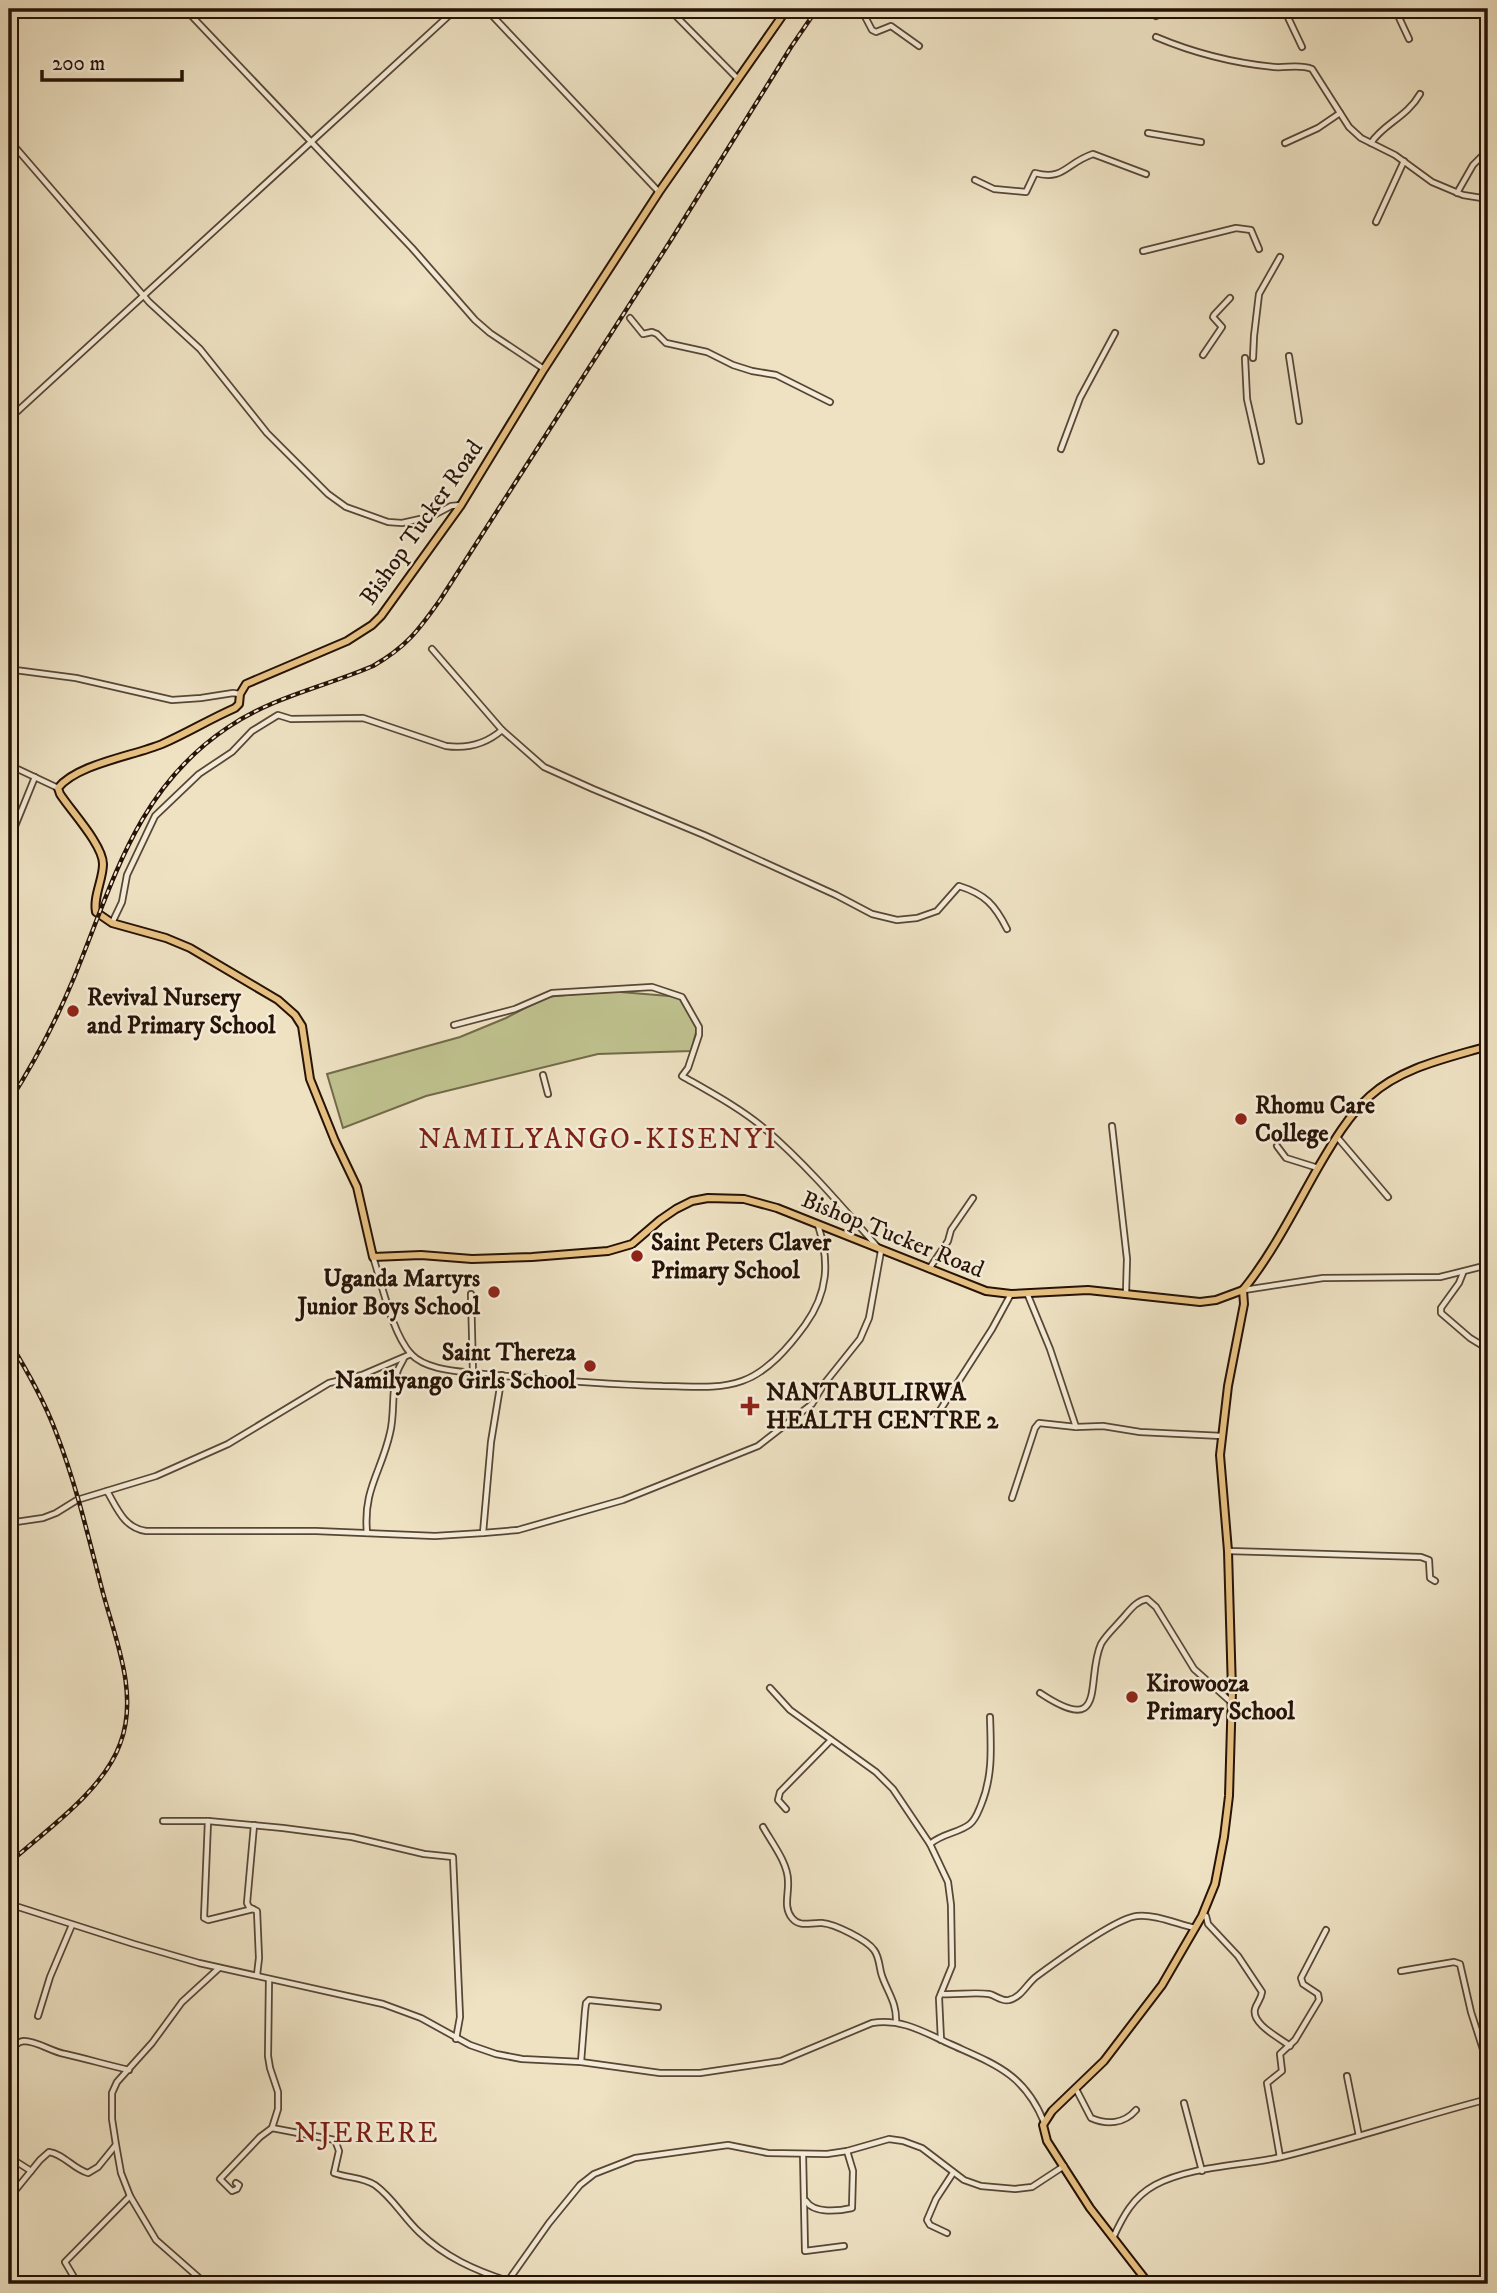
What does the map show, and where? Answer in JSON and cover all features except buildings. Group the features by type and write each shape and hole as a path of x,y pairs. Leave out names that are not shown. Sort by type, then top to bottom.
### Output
{"main road":[{"name":"Bishop Tucker Road","path":"58,789 78,773 162,744 235,708 246,684 330,649 372,625 461,505 544,369 659,192 787,9"},
{"path":"58,789 101,855 102,870 96,896 98,914 112,923 178,942 287,1006 300,1020 310,1079 357,1188 373,1257"},
{"path":"1149,2284 1113,2239 1047,2141 1043,2129 1044,2122 1104,2061 1162,1985 1202,1916 1215,1884 1230,1782 1232,1702 1228,1551 1220,1470 1228,1387 1244,1304 1243,1290 1255,1276 1336,1137 1370,1096 1420,1067 1488,1046"},
{"name":"Bishop Tucker Road","path":"373,1257 421,1255 465,1259 515,1258 617,1250 632,1244 676,1209 692,1201 708,1198 744,1199 777,1208 986,1292 1011,1294 1071,1289 1200,1302 1216,1300 1243,1290"}],"street":[{"path":"186,9 412,248 475,320 544,369"},
{"path":"9,419 456,9"},
{"path":"486,9 659,192"},
{"path":"669,9 737,78"},
{"path":"862,9 872,30 876,32 891,26 919,46"},
{"path":"1156,16 1172,9"},
{"path":"1283,9 1302,47"},
{"path":"1334,9 1340,14"},
{"path":"1395,9 1409,39"},
{"path":"1156,37 1199,54 1274,67 1309,68 1316,73 1326,93 1355,133 1404,161 1424,178 1457,193 1488,198"},
{"path":"1371,144 1376,135 1393,124 1415,103 1420,94"},
{"path":"1285,144 1340,113"},
{"path":"1148,133 1201,142"},
{"path":"9,140 143,295 200,349 267,433 328,494 346,507 388,522 402,523 461,505"},
{"path":"1457,193 1473,165 1488,150"},
{"path":"975,180 994,189 1026,192 1035,173 1057,175 1078,159 1093,154 1146,174"},
{"path":"1376,222 1404,161"},
{"path":"1143,251 1236,228 1251,230 1259,249"},
{"path":"1253,358 1259,294 1280,257"},
{"path":"1203,355 1222,327 1213,315 1230,298"},
{"path":"630,318 643,334 652,332 666,342 707,352 733,365 776,374 830,402"},
{"path":"1061,449 1080,398 1115,333"},
{"path":"1289,356 1299,421"},
{"path":"1245,358 1247,399 1261,461"},
{"path":"432,649 502,730 544,767 752,857 872,914 897,920 917,918 937,911 959,886 973,890 996,908 1007,929"},
{"path":"9,667 76,678 172,700 240,694"},
{"path":"112,923 122,902 127,874 155,816 200,774 232,752 252,731 278,715 291,719 363,718 459,748 492,739 502,730"},
{"path":"9,765 58,789"},
{"path":"9,841 35,777"},
{"path":"107,1490 124,1520 139,1530 316,1531 435,1536 518,1530 623,1500 758,1446 812,1404 824,1384 860,1339 869,1318 881,1251 842,1207 762,1127 682,1076 688,1068 699,1031 686,1001 680,996 649,987 551,993 515,1009 454,1025"},
{"path":"1480,1049 1488,1060"},
{"path":"543,1075 548,1094"},
{"path":"1112,1126 1127,1259 1126,1293"},
{"path":"1336,1137 1388,1197"},
{"path":"1277,1146 1286,1158 1318,1168"},
{"path":"928,1270 973,1198"},
{"path":"373,1257 391,1314 411,1354 430,1365 451,1371 502,1376 608,1384 701,1387 743,1381 766,1367 791,1344 811,1316 824,1291 825,1263 817,1224"},
{"path":"1243,1290 1322,1278 1426,1278 1488,1265"},
{"path":"1463,1272 1459,1283 1441,1308 1441,1313 1470,1338 1488,1349"},
{"path":"471,1293 472,1373"},
{"path":"1027,1293 1050,1349 1076,1427"},
{"path":"937,1415 1011,1294"},
{"path":"9,1523 51,1516 77,1500 156,1476 228,1444 328,1383 362,1375 411,1354"},
{"path":"367,1533 365,1513 368,1493 384,1457 391,1430 396,1373 405,1358"},
{"path":"483,1533 491,1442 502,1376"},
{"path":"1013,1498 1036,1425 1041,1423 1222,1436"},
{"path":"1228,1551 1421,1557 1429,1560 1430,1578 1435,1581"},
{"path":"1040,1693 1067,1709 1074,1710 1087,1704 1094,1687 1098,1653 1103,1641 1134,1606 1144,1599 1156,1607 1194,1669 1232,1702"},
{"path":"770,1688 790,1710 867,1764 893,1789 930,1844 950,1891 952,1966 941,1994 941,2040"},
{"path":"930,1844 939,1836 969,1825 976,1818 990,1776 990,1717"},
{"path":"786,1810 778,1800 780,1792 831,1740"},
{"path":"163,1821 208,1821 352,1837 424,1854 453,1857 460,2005 456,2039"},
{"path":"208,1821 204,1918 208,1920 254,1908"},
{"path":"254,1825 247,1901 249,1907 257,1911 257,1975"},
{"path":"763,1828 787,1872 789,1914 796,1923 833,1926 873,1949 895,2003 896,2022"},
{"path":"9,1904 158,1951 383,2004 421,2018 456,2039 496,2054 523,2059 581,2062 660,2073 701,2073 781,2061 858,2027 885,2021 896,2022 911,2026 1003,2069 1030,2094 1044,2122"},
{"path":"941,1994 991,1994 1009,2000 1037,1976 1112,1925 1132,1917 1144,1916 1195,1928"},
{"path":"1206,1916 1208,1924 1238,1956 1262,1992 1262,1998 1255,2008 1256,2018 1261,2025 1290,2046"},
{"path":"38,2017 50,1977 72,1925"},
{"path":"1280,2157 1267,2083 1282,2071 1280,2054 1290,2046 1319,2000 1318,1994 1303,1984 1301,1978 1326,1930"},
{"path":"1401,1971 1454,1962 1460,1964 1471,2012 1488,2065"},
{"path":"206,2284 156,2240 130,2196 121,2173 116,2145 112,2093 117,2082 182,2002 220,1967"},
{"path":"236,2183 239,2185 237,2189 232,2191 220,2179 272,2128 278,2106 278,2092 268,2056 269,1979"},
{"path":"581,2062 586,2003 589,2000 658,2007"},
{"path":"9,2055 16,2044 22,2041 31,2042 65,2054 129,2070"},
{"path":"1347,2076 1359,2136"},
{"path":"1076,2089 1094,2120 1111,2123 1122,2121 1136,2110"},
{"path":"1113,2239 1129,2207 1146,2190 1163,2180 1280,2157 1488,2099"},
{"path":"1184,2103 1202,2171"},
{"path":"272,2128 335,2140 339,2151 334,2173 373,2183 389,2197 418,2232 443,2252 480,2272 508,2281"},
{"path":"502,2284 508,2281 580,2185 594,2174 635,2158 728,2145 768,2153 803,2154 847,2151 881,2140 903,2141 922,2148 964,2180 981,2186 1024,2189 1032,2187 1064,2166"},
{"path":"9,2199 49,2152 88,2173 107,2158 116,2145"},
{"path":"804,2200 816,2209 852,2208 853,2171 847,2151"},
{"path":"803,2154 805,2251 844,2246"},
{"path":"9,2157 31,2171"},
{"path":"947,2233 930,2225 927,2219 953,2173"},
{"path":"78,2284 65,2262 130,2196"}],"green space":[{"path":"608,991 681,997 697,1029 691,1051 598,1054 426,1096 343,1128 327,1074 460,1037 506,1018 546,997"}],"railway":[{"path":"9,1102 59,1012 131,841 148,810 170,780 196,753 244,717 280,700 373,666 403,645 418,629 440,600 817,9"},
{"path":"9,1341 47,1411 71,1474 124,1668 127,1706 120,1744 101,1778 72,1809 9,1863"}],"place":[{"name":"Revival Nursery and Primary School","path":"73,1011"},
{"name":"Rhomu Care College","path":"1241,1119"},
{"name":"Saint Peters Claver Primary School","path":"637,1256"},
{"name":"Uganda Martyrs Junior Boys School","path":"494,1292"},
{"name":"Saint Thereza Namilyango Girls School","path":"590,1366"},
{"name":"NANTABULIRWA HEALTH CENTRE 2","path":"750,1406"},
{"name":"Kirowooza Primary School","path":"1132,1697"}],"district":[{"name":"NAMILYANGO-KISENYI","path":"598,1138"},
{"name":"NJERERE","path":"367,2132"}]}
